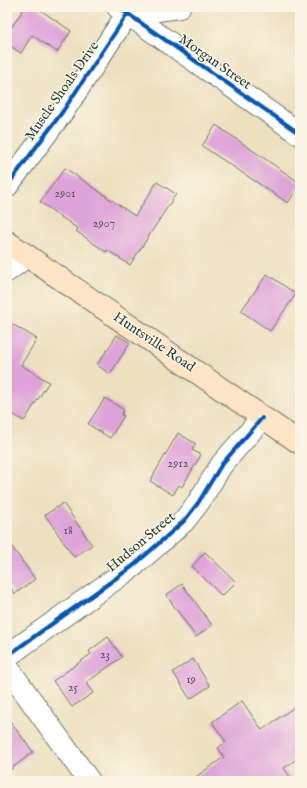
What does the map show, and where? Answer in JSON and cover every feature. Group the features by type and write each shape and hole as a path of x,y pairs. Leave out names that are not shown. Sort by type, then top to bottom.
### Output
{"main road":[{"name":"Huntsville Road","path":"7,242 300,443"}],"street":[{"path":"126,9 179,7"},
{"name":"Morgan Street","path":"126,9 300,134"},
{"name":"Muscle Shoals Drive","path":"7,186 63,111 126,9"},
{"path":"7,271 28,256"},
{"name":"Hudson Street","path":"7,656 133,566 184,521 198,503 222,464 262,418"},
{"path":"7,667 89,781"}],"building":[{"path":"25,7 36,7 71,31 57,52 32,35 21,53 7,44 7,34"},
{"path":"216,125 300,183 288,203 202,146"},
{"path":"65,168 135,216 157,182 176,194 130,265 107,250 106,252 76,231 78,229 40,202"},
{"path":"267,274 296,294 270,331 241,311"},
{"path":"7,321 37,339 21,365 49,382 24,421 7,411"},
{"path":"117,335 130,343 110,374 97,365"},
{"path":"105,398 124,410 121,415 124,416 110,438 88,424"},
{"path":"178,433 196,444 192,450 201,455 182,487 179,485 173,495 150,481"},
{"path":"63,503 92,545 74,557 45,515"},
{"path":"7,540 35,579 15,594 7,583"},
{"path":"205,552 236,582 222,596 192,566"},
{"path":"182,584 212,625 196,637 166,595"},
{"path":"108,637 122,657 86,683 93,693 72,707 53,681 91,654 89,651"},
{"path":"193,659 210,686 190,699 173,672"},
{"path":"242,701 262,730 300,703 300,757 284,768 293,781 190,781 224,757 218,748 226,742 212,722"},
{"path":"7,717 33,752 7,772"}],"cycle path":[{"path":"118,7 300,134"},
{"path":"7,186 63,111 132,7"},
{"path":"7,656 133,566 184,521 198,503 222,464 262,418"}]}
